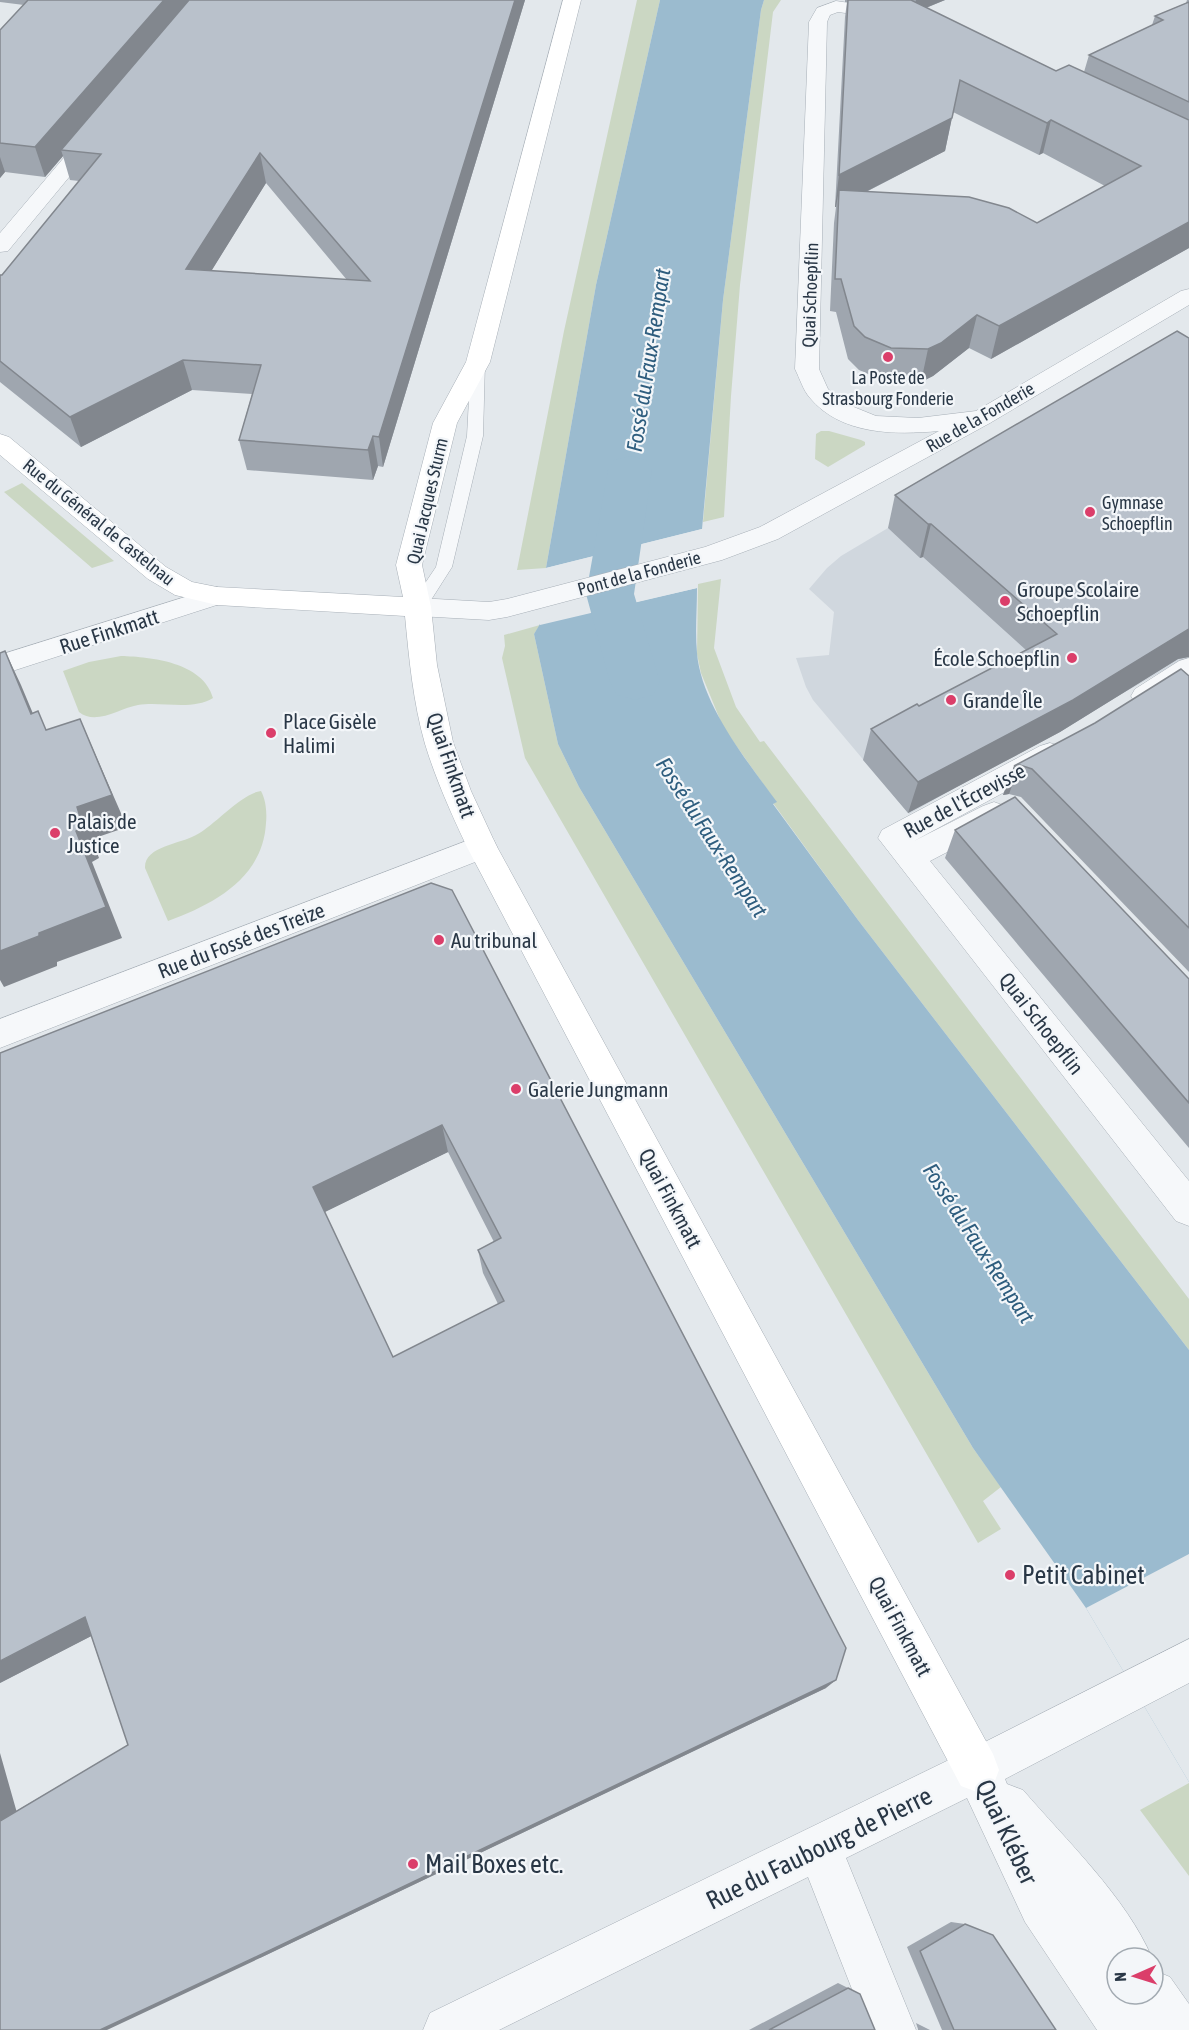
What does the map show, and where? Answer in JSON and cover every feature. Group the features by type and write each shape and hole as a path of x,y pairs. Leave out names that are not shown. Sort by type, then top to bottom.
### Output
{"street":[{"name":"Quai Jacques Sturm","path":"418,607 409,566 445,423 478,362 572,0"},
{"name":"Quai Schoepflin","path":"906,17 836,6 823,12 818,22 807,369 818,393 841,411 868,423 921,426 982,418"},
{"path":"0,246 106,121"},
{"name":"Rue de la Fonderie","path":"769,533 982,418 1189,296"},
{"path":"1127,331 1148,343"},
{"name":"Rue du Général de Castelnau","path":"0,442 157,573 184,589 217,596 418,607"},
{"name":"Pont de la Fonderie","path":"418,607 489,611 507,608 713,554 769,533"},
{"name":"Rue Finkmatt","path":"0,665 217,596"},
{"name":"Quai Finkmatt","path":"418,607 423,665 439,742 456,791 482,847 977,1770"},
{"path":"1120,711 1182,682"},
{"name":"Rue de l'Écrevisse","path":"902,848 1071,742"},
{"path":"902,848 1008,807 1024,825"},
{"name":"Rue du Fossé des Treize","path":"0,1034 482,847"},
{"name":"Quai Schoepflin","path":"902,848 1189,1209"},
{"name":"Rue du Faubourg de Pierre","path":"447,2030 977,1770 1189,1660"},
{"name":"Quai Kléber","path":"977,1770 1096,1912 1120,1946"},
{"name":"Quai Kléber","path":"977,1770 1041,1906 1126,2030"},
{"path":"819,1848 892,2030"},
{"path":"1161,2006 1178,2030"}],"lane":[{"name":"Quai Jacques Sturm","path":"418,607 444,567 476,436 478,362"}],"shaded area":[{"path":"888,528 1189,656 909,814 813,700 796,658 829,655 834,612 809,589 841,556"}],"green space":[{"path":"637,0 660,0 596,285 546,568 517,570 564,331"},
{"path":"764,0 781,0 773,12 740,285 724,517 703,522 723,300"},
{"path":"821,431 861,440 865,442 865,445 828,467 815,459 816,434"},
{"path":"22,483 114,561 92,568 4,492"},
{"path":"721,579 714,648 736,707 760,742 764,741 1189,1299 1189,1350 858,920 773,803 776,802 723,727 701,673 697,654 698,584"},
{"path":"540,625 534,634 558,744 579,787 973,1448 1001,1487 983,1501 1001,1529 978,1543 525,758 502,658 505,646 504,635"},
{"path":"121,656 161,660 187,669 199,676 213,698 205,702 186,705 138,705 100,717 86,716 79,712 63,671 89,662"},
{"path":"261,791 266,815 263,842 246,874 218,897 168,921 145,868 150,855 196,835 237,803"},
{"path":"1189,1783 1189,1876 1140,1810"}],"water":[{"path":"660,0 764,0 723,300 702,529 546,568 596,285"},
{"path":"697,588 697,653 700,672 707,692 727,731 777,802 773,804 858,920 1189,1350 1189,1782 1086,1608 973,1448 579,787 558,744 534,634 540,624"}],"pier":[{"path":"702,529 702,532 546,571 546,568"},
{"path":"698,585 697,588 540,625 540,621"},
{"path":"1189,1554 1189,1782 1086,1608"}],"building":[{"path":"28,0 164,0 35,147 0,143 0,30"},
{"path":"189,0 515,0 379,437 373,436 368,450 239,440 261,365 183,360 70,417 0,361 0,275 101,154 61,150","holes":["260,153 370,281 186,269"]},
{"path":"848,0 911,0 1056,71 1069,65 1189,120 1189,222 999,326 977,315 941,343 928,349 891,348 865,337 854,326 841,279 835,279 839,190 969,197 1009,208 1037,223 1141,166 1051,120 1047,123 960,80 952,118 839,175"},
{"path":"1189,2 1189,102 1089,55 1163,20 1155,16"},
{"name":"Groupe Scolaire Schoepflin","path":"1177,331 1189,338 1189,629 1073,700 918,782 871,729 1057,634 895,495"},
{"name":"Palais de Justice","path":"5,651 31,714 38,711 46,730 80,719 112,795 77,807 83,827 76,831 106,907 0,951 0,653"},
{"path":"1181,669 1189,676 1189,928 1032,769 1020,765 1014,766 1095,723"},
{"path":"1015,797 1189,979 1189,1103 955,830"},
{"path":"431,883 452,890 846,1648 836,1680 100,2030 0,2030 0,1821 128,1745 85,1617 0,1661 0,1053","holes":["442,1125 501,1238 478,1250 504,1301 393,1357 313,1187"]},
{"path":"965,1924 993,1935 1056,2030 954,2030 920,1951"},
{"path":"848,1988 860,1994 875,2030 769,2030"}],"waterway":[{"name":"Fossé du Faux-Rempart","path":"630,470 610,594 635,682"}],"place":[{"name":"La Poste de Strasbourg Fonderie","path":"888,357"},
{"name":"Gymnase Schoepflin","path":"1090,512"},
{"name":"Groupe Scolaire Schoepflin","path":"1005,601"},
{"name":"École Schoepflin","path":"1072,658"},
{"name":"Grande Île","path":"951,700"},
{"name":"Place Gisèle Halimi","path":"271,733"},
{"name":"Palais de Justice","path":"55,833"},
{"name":"Au tribunal","path":"439,940"},
{"name":"Galerie Jungmann","path":"516,1089"},
{"name":"Petit Cabinet","path":"1010,1575"},
{"name":"Mail Boxes etc.","path":"413,1864"}]}
